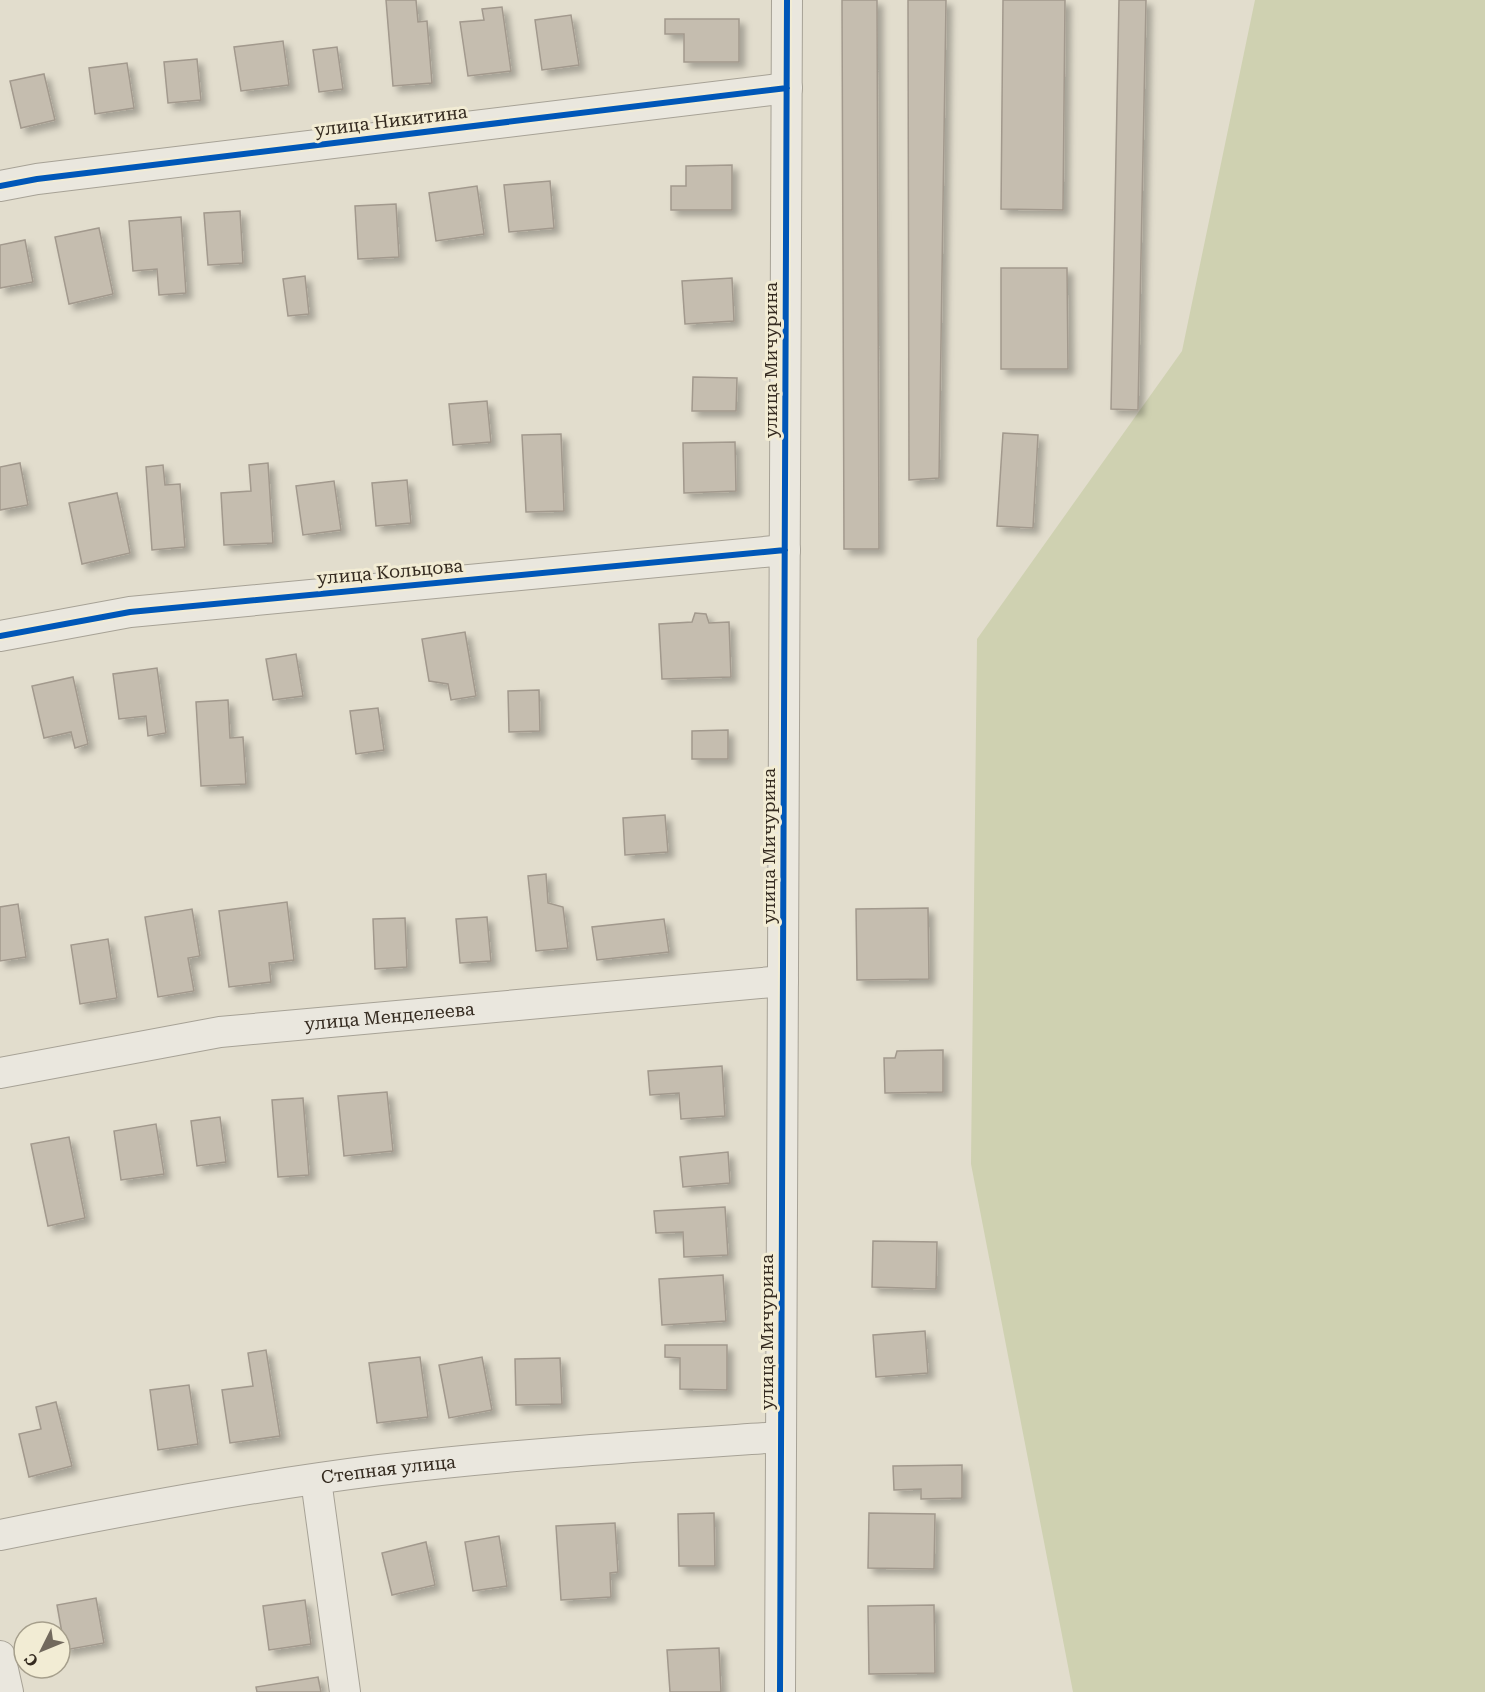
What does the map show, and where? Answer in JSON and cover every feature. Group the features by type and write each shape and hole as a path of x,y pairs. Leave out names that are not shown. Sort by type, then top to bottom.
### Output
{"street":[{"name":"улица Мичурина","path":"780,1692 787,0"},
{"name":"улица Никитина","path":"0,186 37,179 787,88"},
{"name":"улица Кольцова","path":"0,636 130,612 785,550"},
{"name":"улица Менделеева","path":"0,1073 220,1032 783,981"},
{"name":"Степная улица","path":"0,1535 177,1501 380,1470 585,1450 781,1437"},
{"path":"316,1480 345,1692"},
{"path":"0,1656 8,1692"}],"green space":[{"path":"1255,0 1485,0 1485,1692 1073,1692 971,1164 977,639 1182,351"}],"building":[{"path":"386,0 416,0 418,22 427,21 432,83 393,86"},
{"path":"842,0 877,0 879,549 844,549"},
{"path":"908,0 946,0 939,478 909,480"},
{"path":"1003,0 1065,0 1063,210 1001,209"},
{"path":"1119,0 1146,0 1138,410 1111,409"},
{"path":"502,7 511,71 468,76 460,22 484,20 482,9"},
{"path":"571,15 579,65 542,70 535,20"},
{"path":"665,19 739,19 739,62 684,62 684,34 665,34"},
{"path":"283,41 289,85 241,91 234,47"},
{"path":"337,47 343,89 319,92 313,50"},
{"path":"197,59 201,100 168,103 164,62"},
{"path":"127,63 134,108 95,114 89,68"},
{"path":"44,74 55,120 21,128 10,81"},
{"path":"732,165 732,210 671,210 671,186 686,186 686,166"},
{"path":"550,181 554,228 509,232 504,185"},
{"path":"477,186 484,234 436,241 429,193"},
{"path":"396,204 399,257 358,259 355,206"},
{"path":"240,211 243,263 208,265 204,213"},
{"path":"181,217 186,293 159,295 157,269 133,271 129,221"},
{"path":"99,228 113,294 69,304 55,237"},
{"path":"25,240 33,282 0,288 0,245"},
{"path":"1001,268 1067,268 1068,369 1001,369"},
{"path":"305,276 309,314 288,316 283,279"},
{"path":"732,278 734,321 685,324 682,281"},
{"path":"693,377 737,378 736,411 692,411"},
{"path":"487,401 491,442 453,445 449,404"},
{"path":"1003,433 1038,435 1033,528 997,526"},
{"path":"561,434 564,511 526,512 522,435"},
{"path":"735,442 736,491 684,493 683,443"},
{"path":"20,463 28,505 0,510 0,467"},
{"path":"268,463 273,543 224,545 221,493 251,491 249,465"},
{"path":"163,465 165,485 180,484 185,547 152,550 146,467"},
{"path":"407,480 411,523 376,526 372,483"},
{"path":"334,481 341,530 303,535 296,486"},
{"path":"117,493 130,553 82,564 69,503"},
{"path":"695,613 706,614 709,623 729,622 731,677 662,679 659,624 692,622"},
{"path":"465,632 476,696 451,700 448,684 429,681 422,639"},
{"path":"296,654 303,696 273,700 266,659"},
{"path":"157,668 166,733 148,736 146,716 119,719 113,674"},
{"path":"73,677 88,744 75,748 71,732 44,738 32,686"},
{"path":"539,690 540,731 509,732 508,691"},
{"path":"228,700 230,738 243,737 246,784 201,786 196,702"},
{"path":"378,708 384,750 356,754 350,711"},
{"path":"728,730 728,759 692,759 692,731"},
{"path":"665,815 668,852 625,855 623,818"},
{"path":"546,874 548,903 563,907 568,948 536,951 528,876"},
{"path":"287,902 294,960 269,963 271,982 229,987 219,911"},
{"path":"18,904 26,957 0,961 0,907"},
{"path":"928,908 929,979 857,980 856,909"},
{"path":"192,909 200,956 188,958 194,991 158,997 145,917"},
{"path":"487,917 491,961 460,963 456,919"},
{"path":"405,918 407,967 375,969 373,919"},
{"path":"664,919 669,952 597,960 592,927"},
{"path":"108,939 117,998 80,1004 71,945"},
{"path":"943,1050 943,1092 885,1093 884,1058 895,1058 897,1051"},
{"path":"722,1066 725,1116 681,1119 679,1093 650,1095 648,1071"},
{"path":"387,1092 393,1151 344,1156 338,1096"},
{"path":"303,1098 309,1175 278,1177 272,1100"},
{"path":"220,1117 226,1162 197,1166 191,1121"},
{"path":"156,1124 164,1174 121,1180 114,1131"},
{"path":"69,1137 85,1218 48,1226 31,1144"},
{"path":"728,1152 730,1183 683,1187 680,1157"},
{"path":"725,1207 728,1255 684,1257 683,1232 656,1233 654,1211"},
{"path":"873,1241 937,1242 936,1289 872,1287"},
{"path":"723,1275 726,1321 662,1325 659,1279"},
{"path":"925,1331 928,1373 876,1377 873,1335"},
{"path":"665,1345 727,1345 727,1390 680,1389 680,1358 665,1357"},
{"path":"266,1350 280,1436 230,1443 222,1390 253,1386 248,1353"},
{"path":"420,1357 428,1417 377,1423 369,1363"},
{"path":"482,1357 492,1410 449,1418 439,1365"},
{"path":"560,1358 562,1404 516,1405 515,1359"},
{"path":"189,1385 198,1444 158,1450 150,1390"},
{"path":"56,1402 72,1466 29,1477 19,1434 41,1429 36,1407"},
{"path":"962,1465 962,1498 921,1499 921,1489 894,1490 893,1466"},
{"path":"714,1513 715,1566 679,1566 678,1514"},
{"path":"869,1513 935,1514 934,1569 868,1568"},
{"path":"615,1523 618,1572 610,1573 611,1597 561,1600 556,1526"},
{"path":"499,1536 507,1586 473,1591 465,1542"},
{"path":"426,1542 435,1585 392,1595 382,1553"},
{"path":"96,1598 104,1643 72,1649 72,1620 60,1620 57,1605"},
{"path":"305,1600 311,1644 269,1650 263,1606"},
{"path":"934,1605 935,1673 869,1674 868,1606"},
{"path":"719,1648 721,1692 670,1692 667,1650"},
{"path":"318,1677 321,1692 257,1692 256,1687"}],"cycle path":[{"path":"780,1692 787,0"},
{"path":"0,186 37,179 787,88"},
{"path":"0,636 130,612 785,550"}]}
